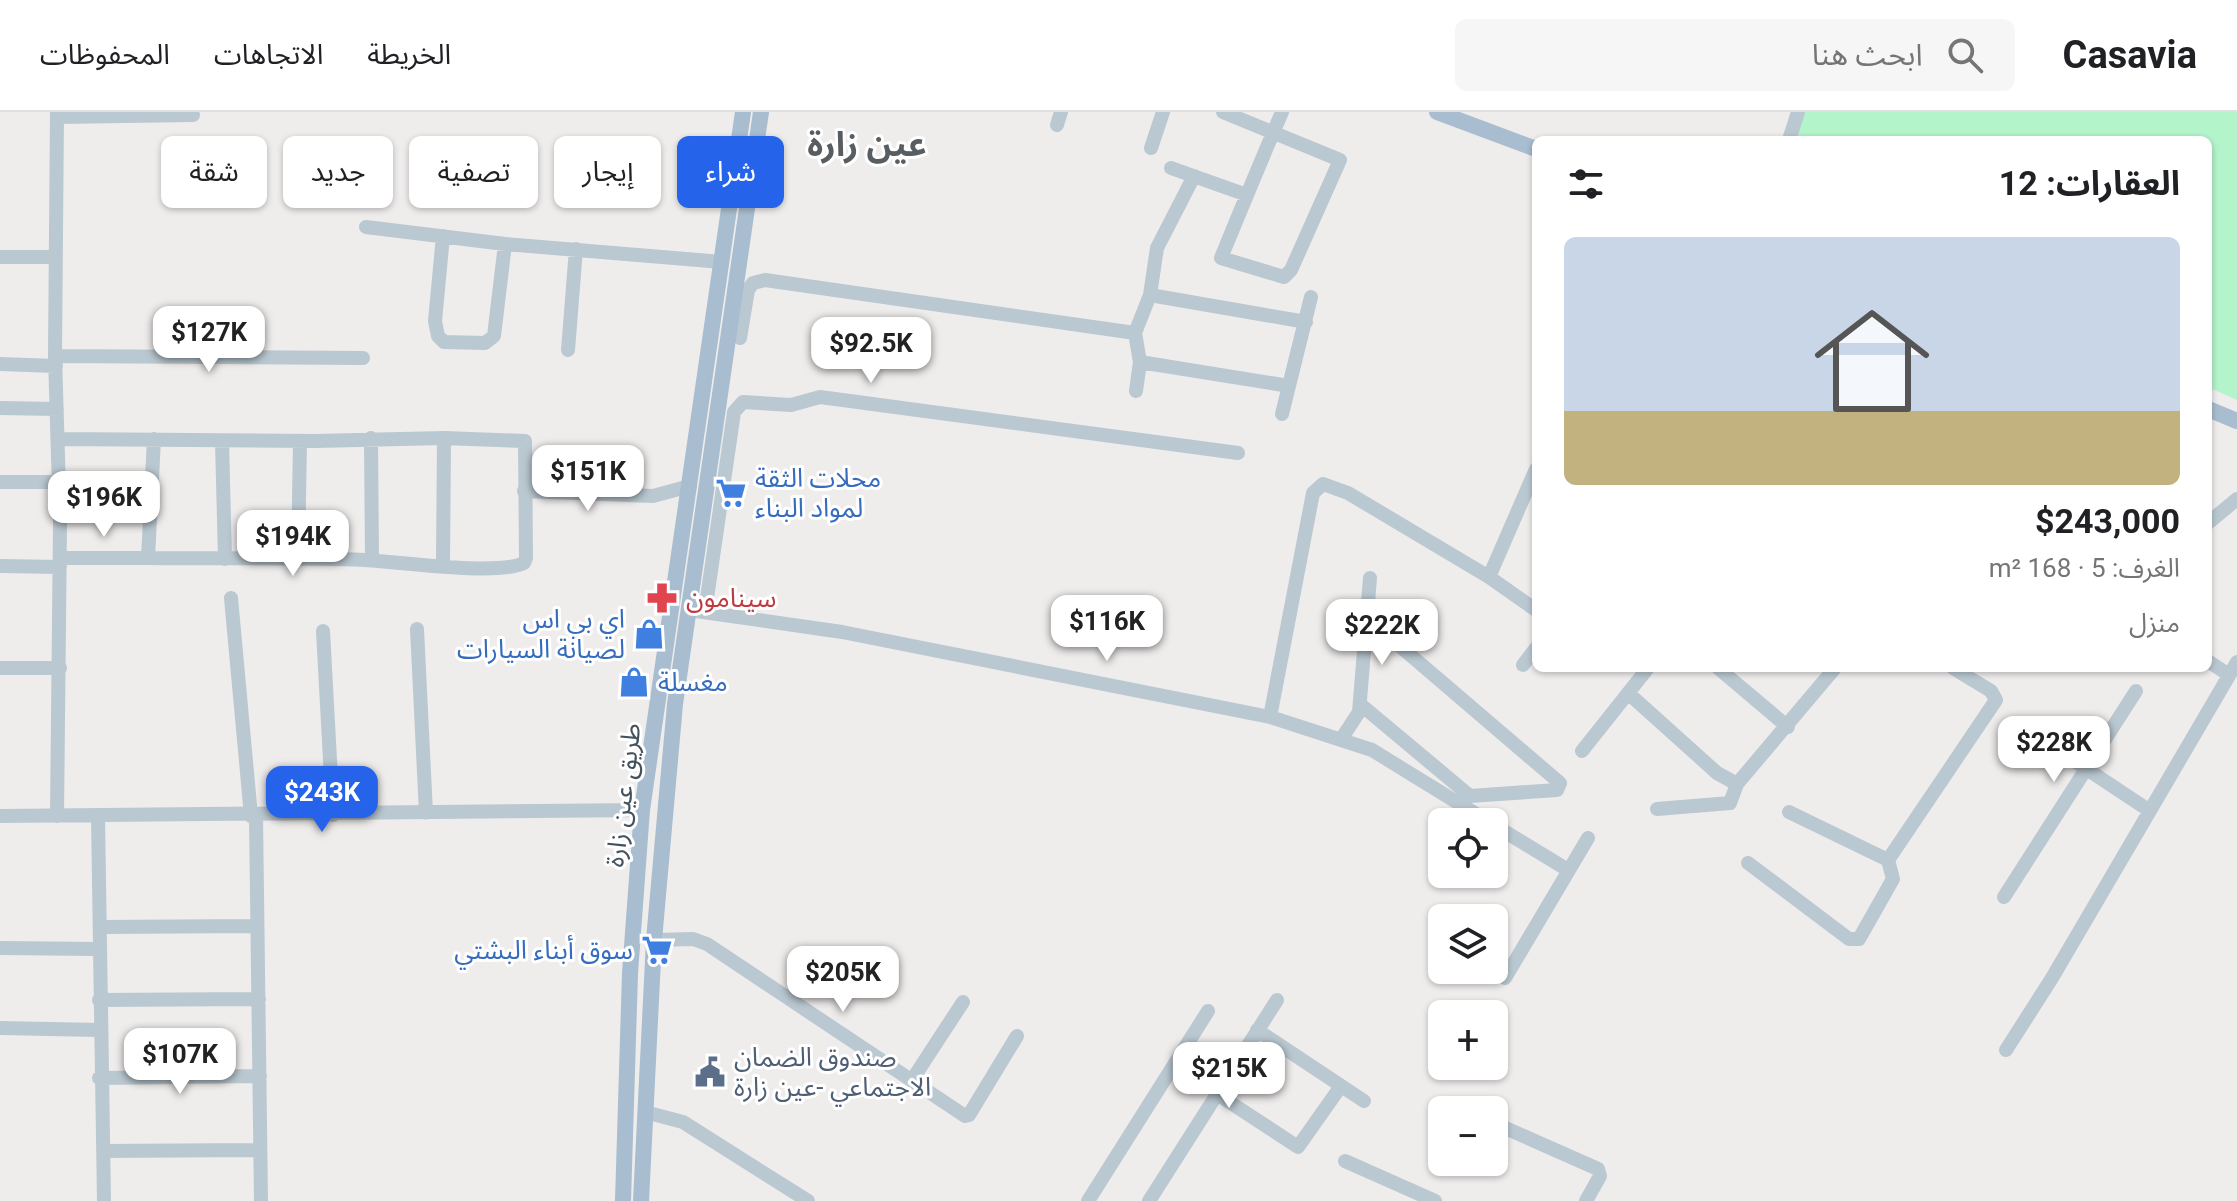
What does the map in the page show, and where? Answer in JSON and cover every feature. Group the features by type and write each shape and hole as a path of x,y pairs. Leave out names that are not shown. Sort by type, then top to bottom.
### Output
{"main road":[{"name":"طريق عين زارة","path":"623,1201 630,973 642,810 743,112"},
{"name":"طريق عين زارة","path":"641,1201 654,940 670,752 697,611 761,112"},
{"path":"1437,112 1532,148"},
{"path":"2212,411 2237,421"}],"street":[{"path":"1151,148 1163,112"},
{"path":"1223,112 1273,133 1340,160 1291,270 1284,277 1221,258 1247,195 1273,133 1282,112"},
{"path":"1790,136 1798,112"},
{"path":"57,816 60,562 55,361 57,114 193,115"},
{"path":"1171,168 1247,195"},
{"path":"1136,391 1140,362 1135,333 1150,295 1160,238 1194,176"},
{"path":"366,227 505,244 722,262"},
{"path":"443,236 435,321 438,336 444,342 485,343 494,336 505,244"},
{"path":"568,350 576,249"},
{"path":"0,257 55,257"},
{"path":"740,338 748,290 753,283 765,280 1135,333"},
{"path":"1150,295 1306,322"},
{"path":"1282,414 1311,297"},
{"path":"0,364 363,358"},
{"path":"1140,362 1289,386"},
{"path":"1238,453 820,397 791,405 743,402 734,412 697,611 842,632 1270,717 1372,750 1466,808"},
{"path":"0,408 57,409"},
{"path":"371,438 372,560"},
{"path":"0,566 148,558 372,560 509,567 524,563 525,441 444,438 300,441 58,439"},
{"path":"443,564 444,438"},
{"path":"148,558 154,439"},
{"path":"222,441 225,559"},
{"path":"298,559 300,441"},
{"path":"1489,577 1532,478"},
{"path":"0,482 59,482"},
{"path":"1270,717 1313,493 1323,484 1348,493 1489,577 1532,607"},
{"path":"653,496 690,486"},
{"path":"524,491 653,496 687,508"},
{"path":"2212,520 2237,499"},
{"path":"1342,738 1359,712 1370,578"},
{"path":"231,598 253,816 261,1201"},
{"path":"1360,704 1470,796 1557,790 1560,783 1367,618"},
{"path":"417,629 426,813"},
{"path":"323,631 333,815"},
{"path":"1523,665 1532,653"},
{"path":"2006,1050 2049,983 2233,669 2212,662"},
{"path":"0,668 60,668"},
{"path":"1582,751 1645,672"},
{"path":"1723,672 1788,727"},
{"path":"1657,809 1730,803 1737,784 1832,672"},
{"path":"1748,863 1855,941 1859,939 1893,879 1888,860 1996,700 1991,691 1960,672"},
{"path":"2004,897 2136,691"},
{"path":"1628,693 1717,773 1737,784"},
{"path":"2040,738 2150,811"},
{"path":"0,816 642,810"},
{"path":"1789,812 1888,860"},
{"path":"98,817 99,1078 104,1201"},
{"path":"1508,834 1568,870"},
{"path":"1508,973 1588,838"},
{"path":"100,927 257,926"},
{"path":"654,940 693,939 707,944 961,1114 969,1115 1017,1036"},
{"path":"0,948 98,949"},
{"path":"99,1000 259,999"},
{"path":"1155,1199 1277,1000"},
{"path":"912,1080 963,1002"},
{"path":"1088,1201 1208,1011"},
{"path":"0,1028 99,1030"},
{"path":"1257,1030 1364,1101"},
{"path":"99,1078 260,1076"},
{"path":"1217,1094 1298,1147 1341,1086"},
{"path":"645,1112 683,1122 808,1201"},
{"path":"1508,1129 1598,1169 1600,1176 1586,1201"},
{"path":"103,1151 260,1150"},
{"path":"1345,1161 1435,1201"}],"green space":[{"path":"1801,112 2237,112 2237,400 2212,389 2212,136 1795,136"}],"place":[{"name":"محلات الثقة لمواد البناء","path":"731,493"},
{"name":"سينامون","path":"662,598"},
{"name":"اي بي اس لصيانة السيارات","path":"649,634"},
{"name":"مغسلة","path":"634,682"},
{"name":"سوق أبناء البشتي","path":"657,950"},
{"name":"صندوق الضمان الاجتماعي -عين زارة","path":"710,1072"}],"district":[{"name":"عين زارة","path":"867,144"}]}
